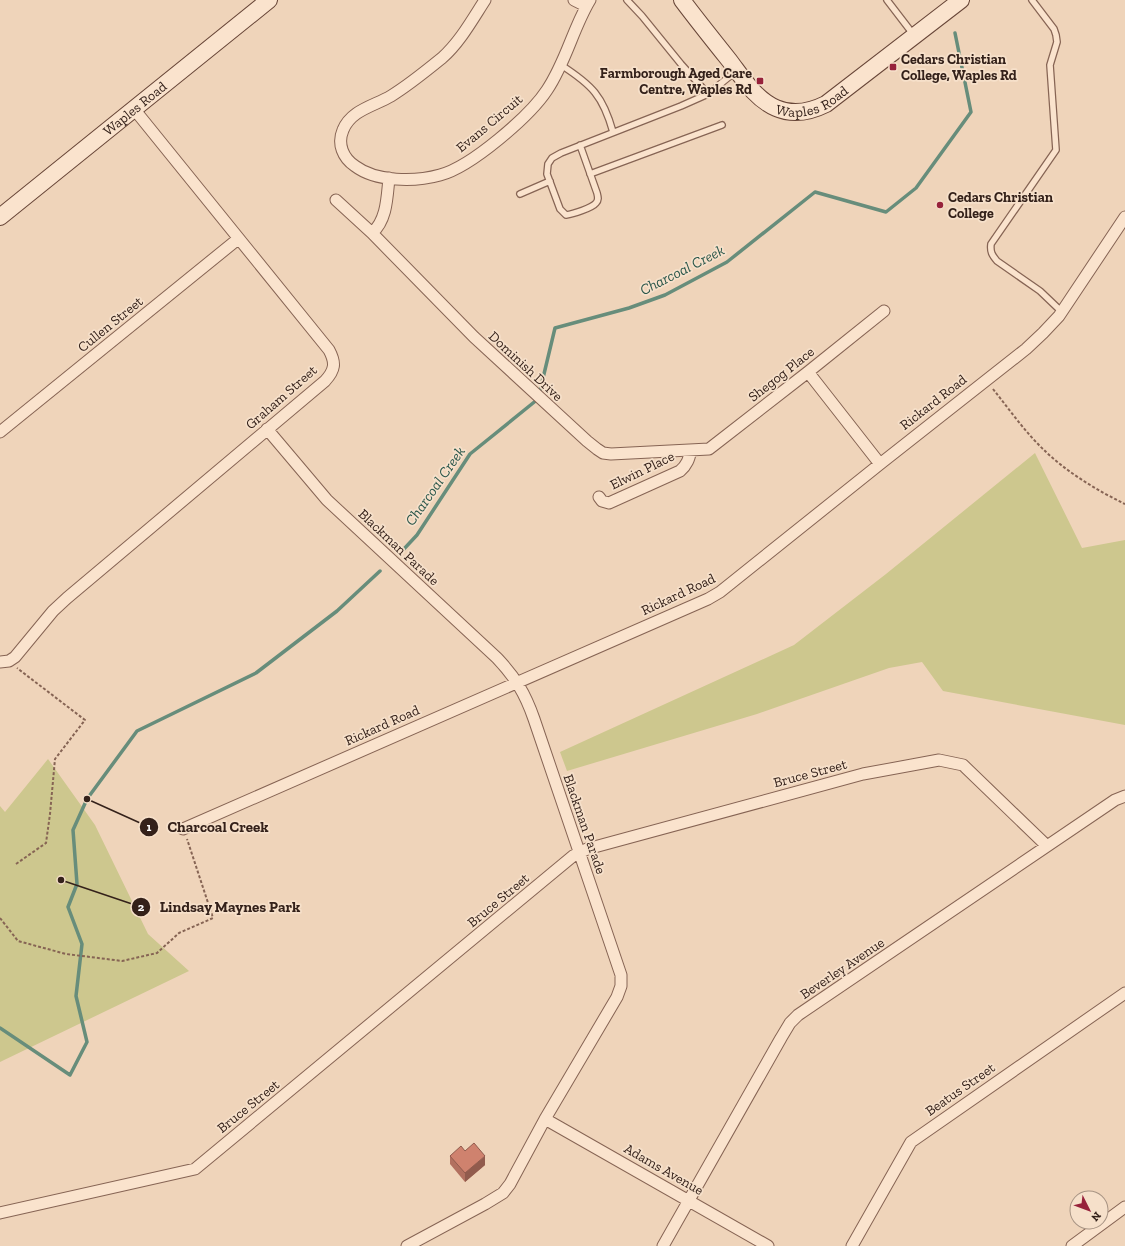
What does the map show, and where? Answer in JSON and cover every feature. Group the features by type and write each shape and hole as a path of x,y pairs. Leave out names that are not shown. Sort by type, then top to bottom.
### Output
{"street":[{"name":"Waples Road","path":"0,217 269,0"},
{"name":"Evans Circuit","path":"485,0 460,37 443,57 400,90 382,101 360,111 346,123 340,139 341,147 349,161 362,171 390,178 407,179 440,175 469,161 518,122 530,111 547,91 561,65 588,3 574,0"},
{"name":"Waples Road","path":"682,0 756,93 768,104 777,109 788,111 808,111 826,104 961,0"},
{"name":"Graham Street","path":"4,661 20,652 66,598 325,381 331,373 334,365 333,358 329,350 134,109"},
{"path":"372,233 378,226 386,210 390,178"},
{"name":"Dominish Drive","path":"336,200 372,233 474,338 597,449 603,452 620,454 691,450"},
{"name":"Rickard Road","path":"183,829 708,599 720,592 1032,344 1062,312 1125,217"},
{"name":"Cullen Street","path":"0,432 238,239"},
{"name":"Shegog Place","path":"691,450 709,449 884,311"},
{"path":"808,372 880,464"},
{"name":"Blackman Parade","path":"267,429 327,500 497,658 517,682 523,692 534,719 621,975 621,986 617,997 510,1184 503,1193 407,1246"},
{"name":"Elwin Place","path":"599,497 602,501 609,503 680,471 686,466 691,450"},
{"name":"Bruce Street","path":"0,1213 196,1169 579,853 587,849 863,774 939,760 963,765 1047,846"},
{"name":"Beverley Avenue","path":"663,1246 777,1045 790,1023 798,1015 1115,800 1125,796"},
{"name":"Beatus Street","path":"852,1246 911,1142 1125,992"},
{"name":"Adams Avenue","path":"546,1119 768,1246"},
{"path":"1072,1246 1125,1207"}],"lane":[{"path":"627,0 708,94"},
{"path":"887,0 915,36"},
{"path":"1032,0 1054,29 1056,35 1057,42 1050,65 1056,150 991,244 991,250 997,261 1040,291 1062,312"},
{"path":"561,65 585,82 602,101 613,132"},
{"path":"580,145 597,193 598,200 591,207 569,215 564,214 560,209 550,182 547,169 552,158 580,145 708,94 737,71"},
{"path":"590,174 722,125"},
{"path":"520,194 550,182"}],"path":[{"path":"986,380 1042,449 1055,461 1125,504"},
{"path":"4,661 85,720 55,759 46,843 16,864"},
{"path":"0,918 18,941 66,954 122,961 156,953 179,933 213,918 183,829"}],"shaded area":[{"path":"1035,453 1082,548 1125,540 1125,725 943,691 922,662 889,668 757,714 567,771 560,752 794,645 886,574"},
{"path":"48,759 95,825 148,934 189,971 0,1062 0,806 5,812"}],"building":[{"path":"474,1143 485,1156 465,1173 450,1156 461,1146 465,1151"}],"waterway":[{"name":"Charcoal Creek","path":"403,550 417,535 470,454 538,399 555,328 629,308 665,295 727,262 815,192 886,212 916,188 971,112 955,33"},
{"name":"Charcoal Creek","path":"0,1028 70,1075 87,1042 76,996 82,944 68,907 77,884 73,830 87,799 137,731 256,673 337,611 380,571"}],"place":[{"name":"Cedars Christian College, Waples Rd","path":"893,67"},
{"name":"Farmborough Aged Care Centre, Waples Rd","path":"760,81"},
{"name":"Cedars Christian College","path":"940,205"},
{"name":"Charcoal Creek","path":"87,799"},
{"name":"Lindsay Maynes Park","path":"61,880"}]}
